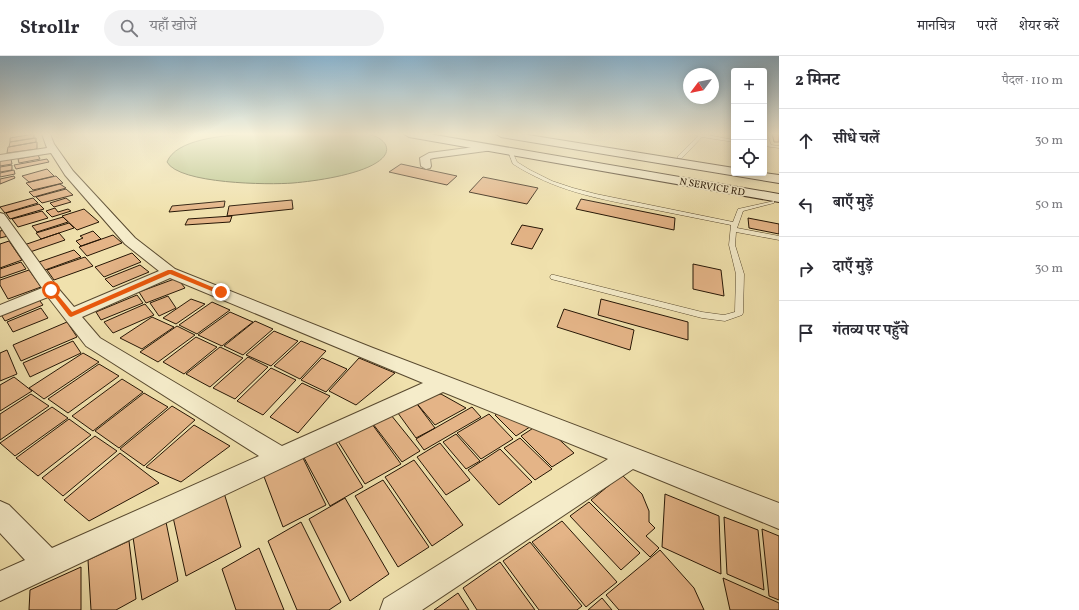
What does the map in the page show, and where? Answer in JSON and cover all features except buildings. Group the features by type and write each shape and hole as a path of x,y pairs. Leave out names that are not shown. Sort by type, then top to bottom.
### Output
{"street":[{"path":"61,160 69,173 130,241 170,272 443,383 779,516"},
{"path":"425,160 426,166"},
{"name":"N SERVICE RD","path":"557,160 777,197"},
{"path":"589,160 682,176 742,178 777,197"},
{"path":"658,160 731,172"},
{"path":"703,160 731,164"},
{"path":"767,173 779,172"},
{"path":"767,175 779,179"},
{"path":"0,217 51,290 93,342 280,457"},
{"path":"71,315 170,272"},
{"path":"0,311 51,290"},
{"path":"0,586 443,383"},
{"path":"395,610 632,458"},
{"path":"0,514 48,564"}],"lane":[{"path":"514,160 515,163 528,171 550,182 571,189 595,196 734,226 779,238"},
{"path":"554,277 702,315 725,318 738,313 740,274 732,245 734,226 740,210 777,197"}],"green space":[{"path":"168,160 380,160 358,171 324,179 293,183 265,184 226,182 188,175 175,169 167,162"}],"route":[{"path":"51,290 71,315 170,272 221,292"}]}
